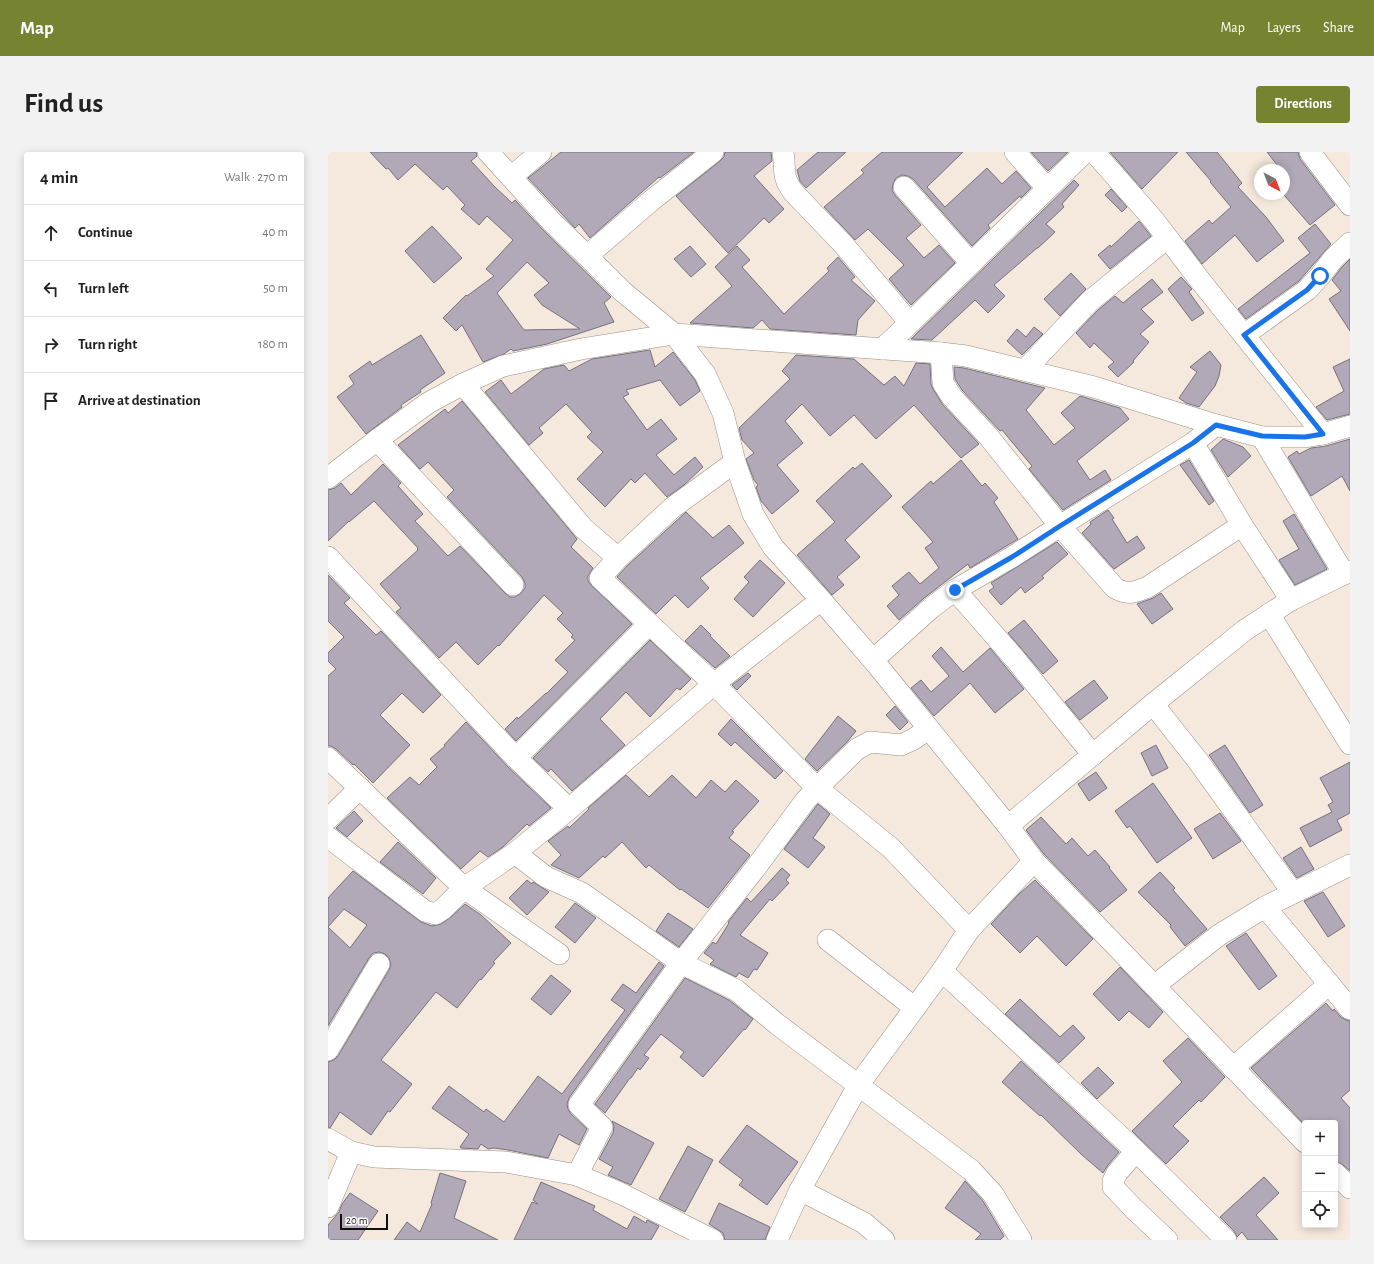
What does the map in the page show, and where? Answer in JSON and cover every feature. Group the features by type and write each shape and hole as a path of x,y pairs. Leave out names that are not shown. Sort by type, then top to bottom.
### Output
{"street":[{"path":"488,152 551,221 622,291 674,334 705,374 723,413 735,462 753,514 773,548 873,660 1008,826 1034,861 1302,1139"},
{"path":"511,177 541,152"},
{"path":"588,256 652,200 713,152"},
{"path":"783,152 786,184 843,244 910,323"},
{"path":"1015,152 1047,188"},
{"path":"882,349 1085,152"},
{"path":"1094,152 1153,219 1323,434"},
{"path":"1310,152 1350,205"},
{"path":"904,187 971,263"},
{"path":"1025,370 1090,301 1167,238"},
{"path":"1244,335 1307,290 1333,259 1350,243"},
{"path":"328,478 377,440 428,404 463,384 503,366 580,350 674,334 941,352 966,356 1094,388 1216,425 1262,436 1305,437 1323,434 1350,426"},
{"path":"941,352 943,383 952,397 988,436 1060,526 1115,588 1123,592 1133,593 1148,586 1242,525"},
{"path":"463,384 583,528 618,558"},
{"path":"873,660 931,608 955,590 1012,557 1193,443 1216,425"},
{"path":"1008,826 1153,704 1245,630 1291,600 1347,573 1262,436"},
{"path":"377,440 513,585"},
{"path":"1193,443 1242,525 1291,600"},
{"path":"735,462 672,508 618,558 600,578 714,684 817,788 891,848 969,930"},
{"path":"328,557 516,758 569,809"},
{"path":"955,590 1016,660 1093,755"},
{"path":"328,837 425,911 435,914 443,909 464,888 515,853 569,809 714,684 821,600"},
{"path":"1269,614 1350,744"},
{"path":"516,758 650,624"},
{"path":"1153,704 1198,761 1293,893"},
{"path":"577,1175 602,1127 579,1105 681,963 757,866 805,801 857,749 870,742 901,745 929,729"},
{"path":"328,758 464,888 559,954"},
{"path":"328,819 360,788"},
{"path":"515,853 546,877 582,893 681,963 736,990 777,1024 859,1084 971,1170 993,1194 1021,1240"},
{"path":"777,1240 800,1190 859,1084 942,971 969,930 1034,861"},
{"path":"1154,986 1219,936 1265,907 1350,865"},
{"path":"1233,1068 1342,994 1265,907"},
{"path":"828,940 915,1008"},
{"path":"328,1050 379,964"},
{"path":"942,971 1136,1151 1226,1240"},
{"path":"328,1139 352,1152 374,1157 506,1162 577,1175 622,1194 713,1240"},
{"path":"1136,1151 1117,1173 1113,1181 1113,1186 1134,1209 1167,1240"},
{"path":"328,1207 352,1152"},
{"path":"1338,1176 1350,1188"},
{"path":"800,1190 864,1223 884,1240"}],"building":[{"path":"370,152 476,152 477,156 471,161 494,186 512,203 515,200 543,230 611,297 604,303 614,322 547,344 513,351 511,349 504,354 483,362 462,325 456,331 443,318 466,295 467,296 494,276 486,269 513,240 487,216 479,225 461,209 465,205 447,186 443,190 415,164 398,180 388,168 386,169","holes":["527,262 549,283 534,295 542,305 580,329 524,330 497,293"]},
{"path":"561,152 694,152 660,178 659,177 590,238 579,224 575,228 528,178"},
{"path":"725,152 771,152 772,161 754,176 784,209 769,223 764,218 728,253 676,196 720,161 724,157"},
{"path":"818,152 846,152 806,188 800,181 797,170"},
{"path":"882,152 963,152 927,187 945,207 987,168 1002,184 1016,171 1031,188 988,225 990,228 972,246 913,179 902,175 896,178 892,190 921,225 906,238 924,258 939,245 955,263 911,305 889,279 904,265 868,229 855,240 824,207 864,173 861,170"},
{"path":"1031,152 1068,152 1048,171"},
{"path":"1110,152 1178,152 1142,189"},
{"path":"1186,152 1217,152 1242,183 1238,187 1266,217 1284,241 1257,262 1235,235 1202,264 1185,241 1209,220 1212,224 1231,207"},
{"path":"1267,152 1298,152 1300,159 1335,205 1310,225 1288,200 1290,200 1290,164 1276,164"},
{"path":"1074,180 1079,185 1062,204 1064,207 1046,224 1055,232 994,285 1005,296 988,313 975,300 932,340 911,339"},
{"path":"1111,189 1127,207 1122,212 1105,195"},
{"path":"1139,221 1151,236 1110,269 1098,255 1110,245 1111,247"},
{"path":"1315,224 1331,244 1299,281 1246,319 1238,309 1310,253 1298,238"},
{"path":"432,226 462,258 434,283 405,251"},
{"path":"690,246 706,264 691,277 674,259"},
{"path":"737,246 750,260 742,267 784,314 829,271 827,268 838,257 855,277 851,280 875,301 858,320 856,335 770,329 762,320 753,328 690,323 732,286 715,267"},
{"path":"1350,259 1350,331 1329,299 1341,291 1332,280"},
{"path":"1071,273 1086,289 1060,316 1044,299"},
{"path":"1181,277 1192,289 1189,292 1204,313 1192,321 1168,289"},
{"path":"1152,279 1163,292 1141,309 1154,322 1140,334 1149,342 1133,361 1134,362 1118,377 1108,367 1114,362 1094,343 1090,348 1076,333 1098,310 1115,296 1123,303"},
{"path":"1034,327 1043,334 1022,355 1007,341 1017,329 1026,337"},
{"path":"421,335 445,373 420,390 421,392 401,405 402,407 366,434 337,397 354,384 349,376 370,361 372,365"},
{"path":"650,350 655,367 673,352 695,380 700,391 680,406 660,380 626,390 629,394 623,397 647,430 661,419 677,439 656,455 674,475 695,457 703,467 684,485 667,497 645,473 635,483 631,479 605,507 577,479 603,452 587,437 592,432 566,404 539,428 543,433 529,445 485,392 501,380 511,394 544,369 564,365 569,371 592,359"},
{"path":"1210,351 1221,365 1215,386 1199,407 1186,403 1179,398 1197,372 1190,367"},
{"path":"796,355 854,359 884,385 895,376 904,386 916,363 930,364 931,384 933,389 943,405 979,444 961,458 914,405 876,439 854,415 830,436 802,404 785,421 803,443 777,465 799,491 772,514 761,501 756,487 758,485 754,480 746,459 754,453 742,440 739,428 790,379 782,371"},
{"path":"1350,359 1350,414 1327,420 1316,407 1344,391 1333,367"},
{"path":"954,367 964,368 1045,388 1026,410 1054,445 1075,428 1061,413 1080,396 1120,408 1129,419 1077,461 1090,480 1105,470 1111,480 1063,510 1029,469 1032,466 1002,430 1000,431 962,390 955,379"},
{"path":"462,401 577,539 571,547 593,568 588,576 588,581 632,624 516,741 505,729 517,717 518,719 546,694 568,672 555,660 575,640 571,637 573,635 557,619 563,613 544,595 499,646 498,645 478,665 456,642 439,658 396,612 401,608 380,584 418,550 418,548 374,501 349,521 328,541 328,490 335,488 341,483 351,495 383,464 401,483 398,486 423,514 415,521 448,556 460,546 510,597 515,597 521,593 525,588 525,583 522,577 447,497 454,490 428,462 420,469 398,445 445,409 448,413"},
{"path":"1223,439 1243,447 1251,456 1228,477 1211,450"},
{"path":"1350,439 1350,491 1342,476 1311,496 1288,457 1297,451 1299,454 1311,448 1326,446"},
{"path":"961,460 982,486 985,483 998,498 994,502 1018,539 970,568 968,564 899,620 887,606 899,595 892,586 909,572 920,584 939,568 925,548 933,542 902,507 931,481 933,484"},
{"path":"1189,460 1214,501 1209,505 1180,465"},
{"path":"862,463 892,496 845,540 860,557 837,577 844,585 832,595 797,555 835,522 816,501 853,467 855,469"},
{"path":"1108,510 1114,518 1112,519 1127,543 1137,536 1145,548 1114,569 1082,533 1091,524 1090,522"},
{"path":"686,512 713,538 729,525 744,543 700,578 709,588 688,608 675,595 656,614 617,577"},
{"path":"1294,514 1327,569 1295,585 1279,560 1299,549 1283,521"},
{"path":"1057,542 1068,554 1042,576 1044,578 1025,593 1021,587 1001,605 989,591 994,587 991,583"},
{"path":"760,560 785,583 753,617 734,599 749,582 744,577"},
{"path":"328,575 350,598 344,603 376,635 381,631 441,695 423,713 402,693 380,715 410,745 373,783 336,749 328,746 328,676 336,669 328,661 328,653 344,637 328,621"},
{"path":"1161,593 1173,609 1152,624 1137,604 1153,598"},
{"path":"1024,620 1058,661 1043,674 1008,633"},
{"path":"701,625 730,656 715,668 685,641"},
{"path":"650,640 691,679 680,690 677,688 650,717 626,692 600,719 625,745 572,791 551,769 548,772 533,758"},
{"path":"941,647 963,672 990,648 1024,689 995,713 970,683 934,716 911,688 921,680 931,692 949,676 932,656"},
{"path":"748,673 751,676 737,690 732,685"},
{"path":"1094,680 1108,698 1080,720 1065,702"},
{"path":"895,706 908,722 900,730 886,715"},
{"path":"838,716 856,731 847,742 817,771 805,759"},
{"path":"731,719 783,771 775,779 735,742 731,746 718,734"},
{"path":"466,722 508,767 551,808 529,826 527,824 503,847 488,857 480,851 461,869 387,798 410,777 419,785 437,767 430,759 445,746 444,745"},
{"path":"1156,745 1168,768 1152,776 1141,753"},
{"path":"1225,745 1263,805 1250,813 1209,755"},
{"path":"1350,762 1350,813 1337,820 1342,830 1310,847 1300,828 1332,812 1328,805 1333,802 1320,778"},
{"path":"1096,772 1107,788 1089,801 1078,784"},
{"path":"626,775 649,797 672,775 696,798 711,780 725,792 736,780 759,801 732,831 734,832 729,838 750,855 708,908 681,889 680,890 649,865 646,868 622,842 605,858 603,856 579,878 551,865 561,855 548,841 568,826 569,828 589,809 588,808"},
{"path":"1153,783 1192,838 1157,863 1130,826 1127,828 1115,811"},
{"path":"818,804 830,814 813,838 825,847 808,868 784,849"},
{"path":"354,811 363,821 347,837 336,828"},
{"path":"1220,813 1241,841 1213,859 1194,829"},
{"path":"1041,817 1066,844 1072,838 1088,856 1095,850 1127,890 1100,912 1043,853 1026,830"},
{"path":"398,842 436,878 423,894 380,862"},
{"path":"1301,847 1314,869 1297,878 1283,858"},
{"path":"782,868 790,875 786,880 789,883 772,901 770,899 740,935 768,953 757,970 754,969 748,978 739,973 736,977 710,964 714,960 704,953 713,942 716,944 729,923 728,922 747,898 751,902"},
{"path":"353,871 421,922 432,926 441,924 465,904 481,915 511,943 493,962 495,963 457,1008 436,992 381,1060 412,1084 390,1112 388,1111 371,1135 340,1112 330,1128 328,1127 328,1062 334,1060 338,1056 391,965 389,958 385,954 379,952 373,953 328,1026 328,898","holes":["344,909 367,925 350,948 328,927"]},
{"path":"1160,872 1175,888 1173,890 1207,929 1185,946 1170,927 1171,925 1138,892"},
{"path":"527,880 549,892 527,915 509,898"},
{"path":"1035,880 1093,939 1066,966 1037,936 1020,953 991,924 1019,894"},
{"path":"1323,892 1345,926 1328,937 1304,901"},
{"path":"575,903 596,918 575,943 555,927"},
{"path":"668,913 693,929 679,947 656,931"},
{"path":"1246,933 1277,976 1259,990 1226,946"},
{"path":"659,962 664,966 569,1098 567,1104 568,1109 571,1114 587,1129 579,1145 559,1134 548,1158 508,1150 494,1148 488,1149 481,1144 478,1149 460,1147 469,1134 432,1108 449,1086 484,1112 486,1109 504,1122 538,1076 562,1094 625,1010 611,1000 623,984 636,993"},
{"path":"1120,967 1163,1012 1149,1028 1129,1011 1119,1021 1093,994"},
{"path":"551,975 571,991 551,1015 531,999"},
{"path":"685,978 729,1000 753,1019 703,1077 680,1057 684,1052 661,1034 644,1055 649,1058 640,1070 638,1068 630,1078 605,1113 595,1104"},
{"path":"1020,999 1060,1037 1073,1025 1085,1038 1059,1063 1005,1014"},
{"path":"1326,1003 1341,1017 1350,1021 1350,1090 1341,1098 1350,1108 1350,1171 1338,1162 1338,1120 1302,1120 1302,1122 1251,1068"},
{"path":"1188,1038 1225,1077 1201,1102 1199,1100 1173,1126 1189,1141 1166,1164 1132,1131 1182,1082 1163,1061"},
{"path":"1021,1061 1119,1152 1103,1173 1082,1155 1041,1115 1040,1116 1002,1082"},
{"path":"1098,1067 1114,1083 1097,1099 1081,1083"},
{"path":"612,1121 654,1143 631,1185 608,1175 613,1167 599,1159 613,1133 614,1126"},
{"path":"747,1125 798,1162 767,1205 739,1185 743,1180 719,1162"},
{"path":"688,1146 713,1160 685,1212 659,1199"},
{"path":"440,1173 466,1181 454,1218 498,1240 394,1240 407,1222 420,1232 432,1204 431,1203"},
{"path":"1264,1177 1279,1193 1256,1215 1278,1240 1248,1240 1242,1232 1237,1237 1234,1231 1220,1217"},
{"path":"965,1181 983,1201 1004,1236 1000,1240 975,1240 981,1234 945,1208"},
{"path":"541,1182 595,1206 593,1210 627,1229 634,1216 646,1223 647,1220 659,1226 651,1240 514,1240 532,1202 538,1204 533,1200"},
{"path":"350,1193 378,1211 358,1240 328,1240 328,1225 339,1212 342,1204"},
{"path":"719,1203 770,1227 765,1240 725,1240 723,1233 709,1224"}],"route":[{"path":"955,590 1012,557 1193,443 1216,425 1262,436 1283,438 1323,434 1244,335 1307,290 1320,276"}]}
